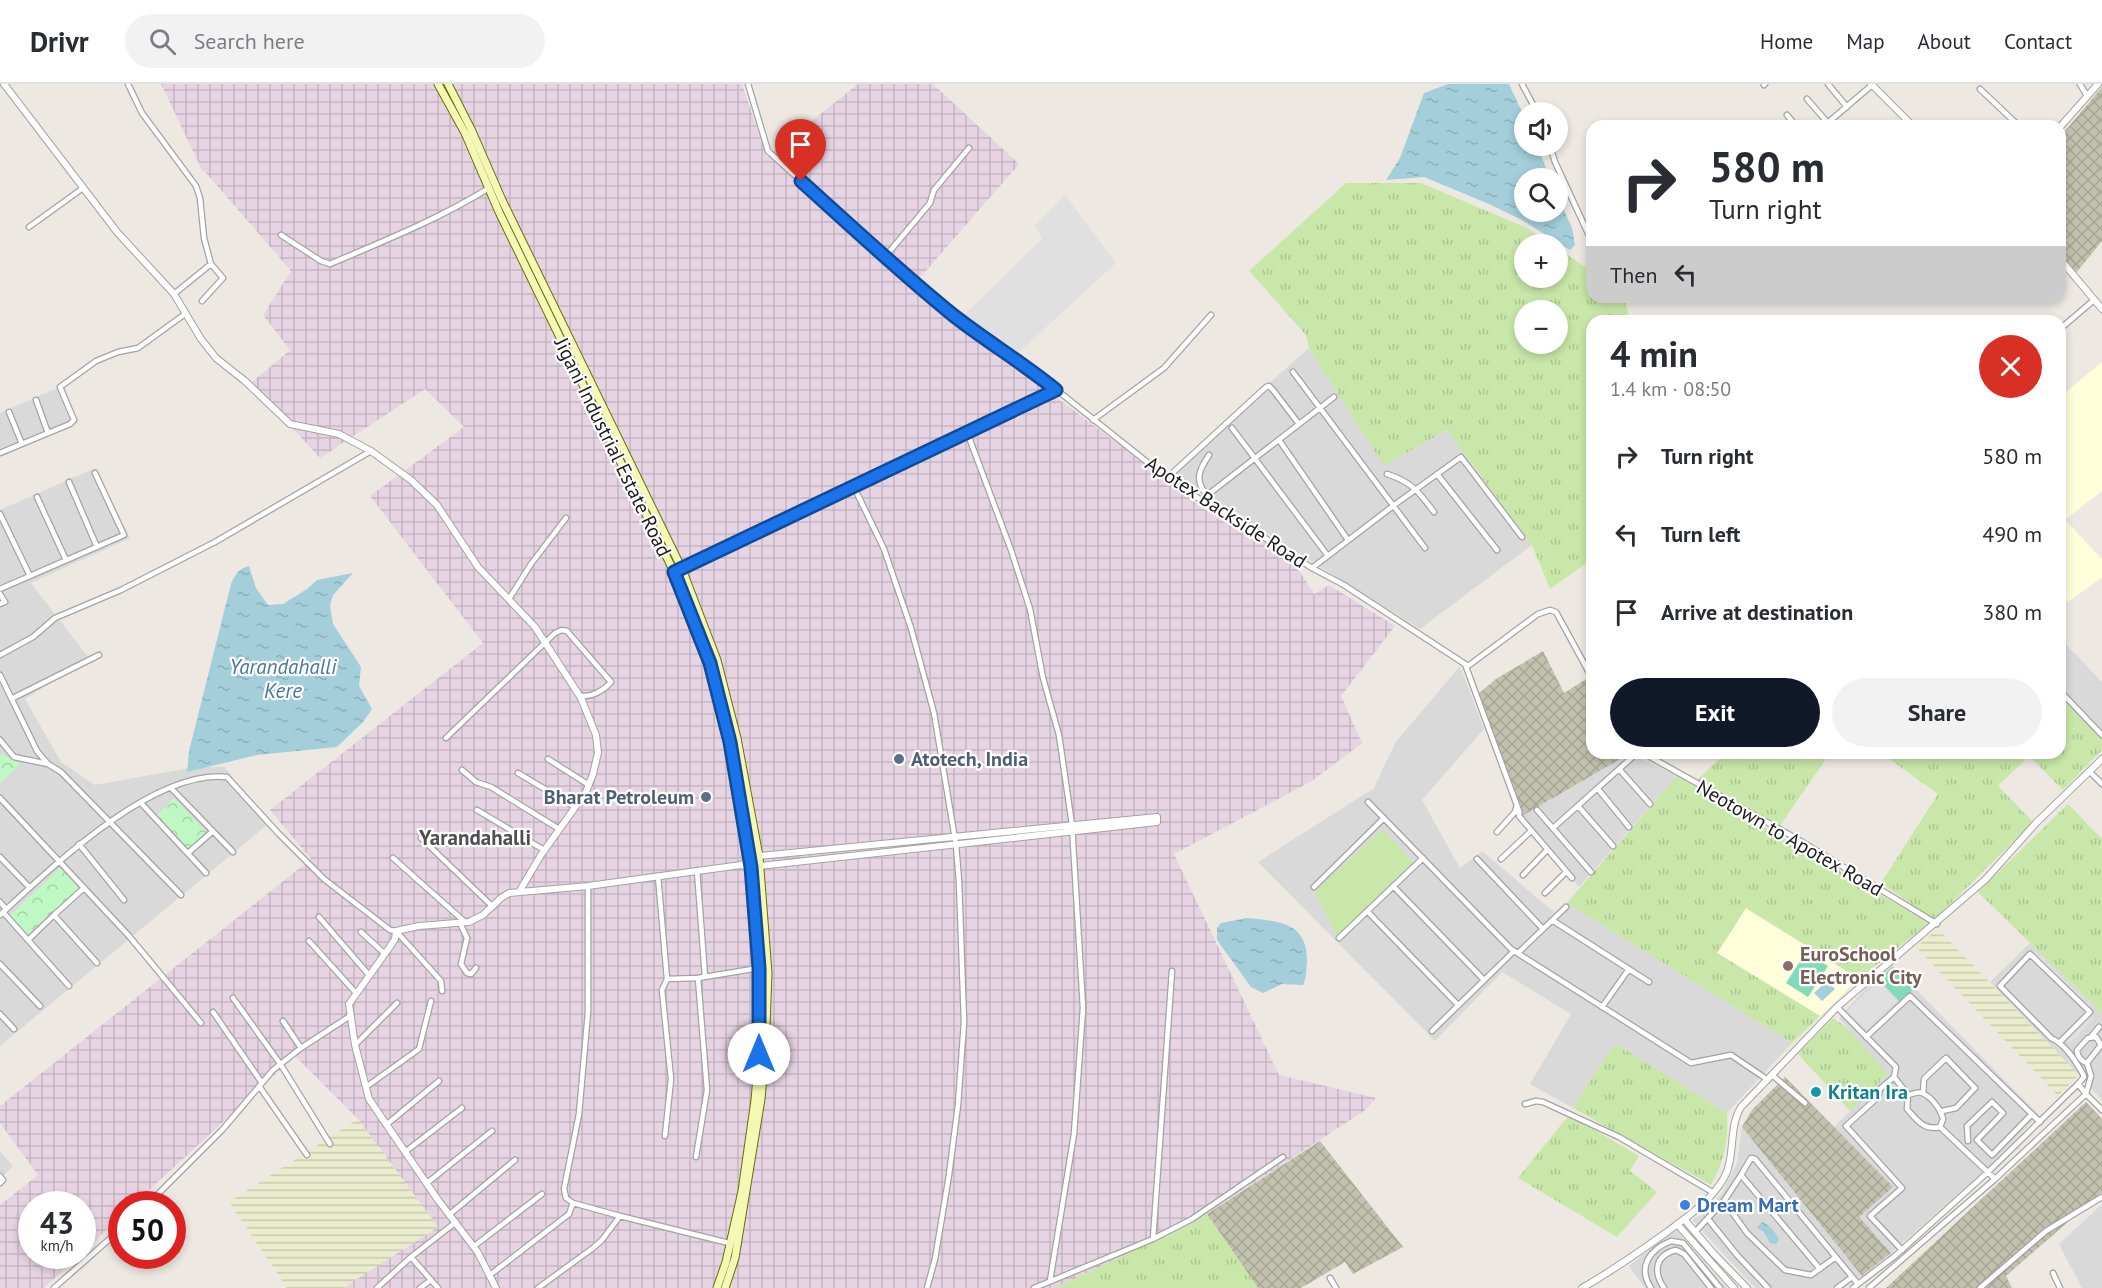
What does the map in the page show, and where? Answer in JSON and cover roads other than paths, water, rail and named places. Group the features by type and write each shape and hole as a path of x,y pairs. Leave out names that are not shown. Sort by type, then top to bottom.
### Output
{"main road":[{"name":"Jigani Industrial Estate Road","path":"438,84 465,133 499,212 674,572 710,663 730,742 754,864 768,973 761,1099 735,1258 725,1288"},
{"name":"Jigani Industrial Estate Road","path":"447,84 471,129 502,200 640,487 682,569 720,671 737,738 759,856 754,864 759,968 759,1054 742,1191 726,1262 717,1288"}],"street":[{"path":"4,84 82,188 132,249 174,294 216,358 245,381 290,424 339,434 370,451 411,480 437,505 478,567 536,627 579,695 596,735 598,753 589,785 544,850 519,892"},
{"path":"128,84 142,113 196,186 200,198 204,238 211,264 223,278 202,301"},
{"name":"Apotex Backside Road","path":"748,84 768,151 954,316 1033,371 1167,478 1312,568 1344,585 1467,665"},
{"path":"1522,84 1532,102"},
{"path":"1828,84 1847,106"},
{"path":"2080,84 2087,96"},
{"path":"2066,121 2097,84"},
{"path":"1832,120 1871,85 1907,120"},
{"path":"1980,89 2013,120"},
{"path":"1807,99 1822,120"},
{"path":"1788,115 1792,120"},
{"path":"885,257 930,203 934,190 969,148"},
{"path":"1553,156 1586,229"},
{"path":"29,227 82,188"},
{"path":"281,234 321,261 330,264 466,202 489,188"},
{"path":"174,294 211,264"},
{"path":"2066,267 2102,309"},
{"path":"2066,324 2094,300"},
{"path":"0,453 70,424 74,420 60,387 96,361 118,352 138,348 185,314"},
{"path":"1093,420 1164,368 1211,315"},
{"path":"1293,372 1425,548"},
{"path":"1167,478 1266,387 1269,386 1273,390 1299,424"},
{"path":"674,572 1056,390"},
{"path":"1201,500 1334,397"},
{"path":"36,400 48,434"},
{"path":"9,412 22,444"},
{"path":"1232,428 1328,556"},
{"path":"967,432 1011,550 1030,609 1044,678 1059,735 1072,829 1083,1008 1074,1134 1050,1281"},
{"path":"1279,440 1348,540"},
{"path":"0,655 33,637 55,618 121,590 215,542 370,451"},
{"path":"1208,495 1197,481 1200,470 1209,455"},
{"path":"1312,568 1461,457 1522,537"},
{"path":"0,589 124,535 94,473"},
{"path":"1387,474 1405,480 1417,489 1434,512"},
{"path":"1437,474 1497,550"},
{"path":"69,482 97,547"},
{"path":"854,487 884,549 911,628 934,713 956,845 963,948 963,1034 958,1106 949,1175 935,1258 927,1288"},
{"path":"37,497 66,560"},
{"path":"0,514 30,576"},
{"path":"509,599 531,564 566,519"},
{"path":"0,531 7,527"},
{"path":"0,594 5,602 0,604"},
{"path":"1572,879 1519,816 1467,665 1538,614 1550,610 1556,612 1586,667"},
{"path":"446,738 555,633 562,630 567,631 611,682 590,695 584,697 579,695"},
{"path":"13,698 99,655"},
{"path":"0,675 37,751 48,764 61,772 181,895"},
{"path":"2066,697 2102,735"},
{"path":"0,740 14,758 48,764"},
{"path":"548,759 589,785"},
{"path":"1553,828 1630,759"},
{"name":"Neotown to Apotex Road","path":"1654,759 1799,840 1936,924"},
{"path":"1582,1288 1614,1271 1702,1206 1714,1193 1730,1162 1736,1116 1741,1107 1837,1007 1985,880 2036,823 2102,759"},
{"path":"1619,769 1650,804"},
{"path":"462,770 476,782 491,787 559,829"},
{"path":"2090,772 2102,784"},
{"path":"518,773 575,807"},
{"path":"3,912 59,861 109,821 171,788 211,776 227,777 324,879 390,930 396,931 419,926 463,923 483,915 509,893 588,886 697,870 956,845 1157,820"},
{"path":"171,788 233,852"},
{"path":"1598,789 1629,827"},
{"path":"0,798 148,957 201,1023"},
{"path":"1368,801 1516,952 1691,1064 1731,1055 1770,1077 1805,1103"},
{"path":"141,803 206,873"},
{"path":"1497,832 1515,812 1517,805"},
{"path":"1578,806 1613,846"},
{"path":"477,810 544,850"},
{"path":"1537,810 1591,872"},
{"path":"1314,887 1384,818"},
{"path":"759,856 954,837 1072,829"},
{"path":"188,853 213,831"},
{"path":"1502,859 1532,831"},
{"path":"421,838 493,906"},
{"path":"79,844 124,900"},
{"path":"1523,875 1547,850"},
{"path":"0,857 29,887"},
{"path":"393,858 463,923 466,938 461,963 467,974 471,974 476,968"},
{"path":"1339,938 1423,858"},
{"path":"1477,859 1543,929"},
{"path":"697,870 705,977"},
{"path":"1545,893 1566,872"},
{"path":"658,876 667,980 662,990 671,1079 665,1136"},
{"path":"588,886 588,1012 579,1114 564,1189 566,1198 573,1203 620,1216 729,1243"},
{"path":"1393,886 1484,980"},
{"path":"28,940 84,888"},
{"path":"0,902 3,912 69,986"},
{"path":"1432,1030 1566,907"},
{"path":"1367,911 1458,1005"},
{"path":"54,915 97,963"},
{"path":"319,917 369,975"},
{"path":"1552,920 1648,981"},
{"path":"396,931 395,939 349,1004 355,1044 369,1099 426,1183 473,1246 496,1288"},
{"path":"396,931 441,981 442,991"},
{"path":"361,932 385,954"},
{"path":"309,941 356,993"},
{"path":"1696,1229 1724,1201 1747,1161 1750,1158 1755,1159 1853,1278 1855,1286 1902,1250 1988,1172 2084,1077 2060,1042 2051,1038 2000,986 2030,954 2090,1012 2060,1042"},
{"path":"0,964 40,1006"},
{"path":"667,980 698,978 759,968"},
{"path":"1602,1007 1629,969"},
{"path":"1153,1239 1172,971"},
{"path":"696,1157 707,1090 698,978"},
{"path":"1866,1037 1910,996 2040,1122"},
{"path":"233,998 281,1065 330,1144"},
{"path":"366,1087 419,1048 431,1001"},
{"path":"355,1044 397,1003"},
{"path":"1837,1007 1896,1067 1894,1077 1880,1089 1878,1097 1846,1126 1902,1188 1870,1216 1902,1250"},
{"path":"213,1012 307,1155"},
{"path":"0,1014 14,1029"},
{"path":"161,1191 223,1129 281,1065 350,1016"},
{"path":"283,1021 302,1048"},
{"path":"1869,1288 1995,1179 2086,1094 2091,1076 2087,1063 2076,1050 2099,1027"},
{"path":"2087,1063 2101,1045 2099,1040 2091,1037"},
{"path":"1923,1093 1924,1079 1946,1058 1975,1088 1956,1108 1942,1111"},
{"path":"1894,1077 1908,1095 1906,1109 1924,1126 1932,1129 1940,1127"},
{"path":"386,1125 439,1081"},
{"path":"2078,1084 2102,1110"},
{"path":"1908,1095 1923,1093 1942,1111 1943,1119 1940,1127"},
{"path":"1525,1104 1543,1102 1610,1133 1714,1193"},
{"path":"1961,1147 1968,1141 1977,1140 2003,1113 1992,1102 1967,1126 1968,1141"},
{"path":"405,1152 462,1108"},
{"path":"1977,1140 1992,1155 2032,1114"},
{"path":"1940,1127 1995,1179"},
{"path":"426,1183 492,1131"},
{"path":"1034,1288 1153,1239 1192,1219 1283,1157"},
{"path":"450,1214 516,1160"},
{"path":"1741,1175 1820,1269"},
{"path":"0,1176 3,1180 0,1183"},
{"path":"473,1246 542,1194"},
{"path":"1980,1288 2046,1230 2102,1197"},
{"path":"1724,1201 1748,1233 1785,1270 1811,1275 1836,1257"},
{"path":"489,1275 569,1214 573,1203"},
{"path":"538,1288 598,1244 620,1216"},
{"path":"1684,1219 1696,1229 1747,1288"},
{"path":"1708,1219 1768,1288"},
{"path":"377,1288 411,1257 456,1222"},
{"path":"1677,1224 1734,1288"},
{"path":"54,1288 108,1240"},
{"path":"1650,1288 1644,1272 1645,1263 1655,1250 1671,1241 1683,1243 1720,1288"},
{"path":"1664,1288 1657,1276 1658,1264 1664,1255 1676,1250 1684,1254 1711,1288"},
{"path":"411,1257 438,1288"},
{"path":"2053,1273 2060,1288"},
{"path":"1330,1278 1336,1288"},
{"path":"1836,1288 1853,1278"},
{"path":"420,1288 430,1280"}],"water":[{"path":"1448,84 1509,84 1517,102 1514,102 1514,156 1541,156 1546,168 1514,168 1514,216 1424,177 1386,180 1400,158 1424,93"},
{"path":"1568,219 1575,245 1570,250 1568,249 1568,234 1544,234 1525,222 1568,222"},
{"name":"Yarandahalli Kere","path":"249,566 256,588 268,605 283,604 317,580 353,573 333,595 330,605 333,624 361,667 359,686 372,709 363,722 337,747 257,755 187,772 189,751 231,584 237,573"},
{"path":"1247,918 1280,923 1297,931 1306,949 1306,974 1303,985 1282,984 1263,993 1251,987 1217,940 1217,928 1221,923"},
{"path":"1827,981 1835,989 1822,1001 1814,993"},
{"path":"1762,1222 1770,1227 1779,1239 1776,1244 1770,1243 1764,1232 1757,1228"}],"place":[{"name":"Atotech, India","path":"899,759"},
{"name":"Bharat Petroleum","path":"706,797"},
{"name":"EuroSchool Electronic City","path":"1788,966"},
{"name":"Kritan Ira","path":"1816,1092"},
{"name":"Dream Mart","path":"1685,1205"}],"district":[{"name":"Yarandahalli","path":"475,838"}]}
